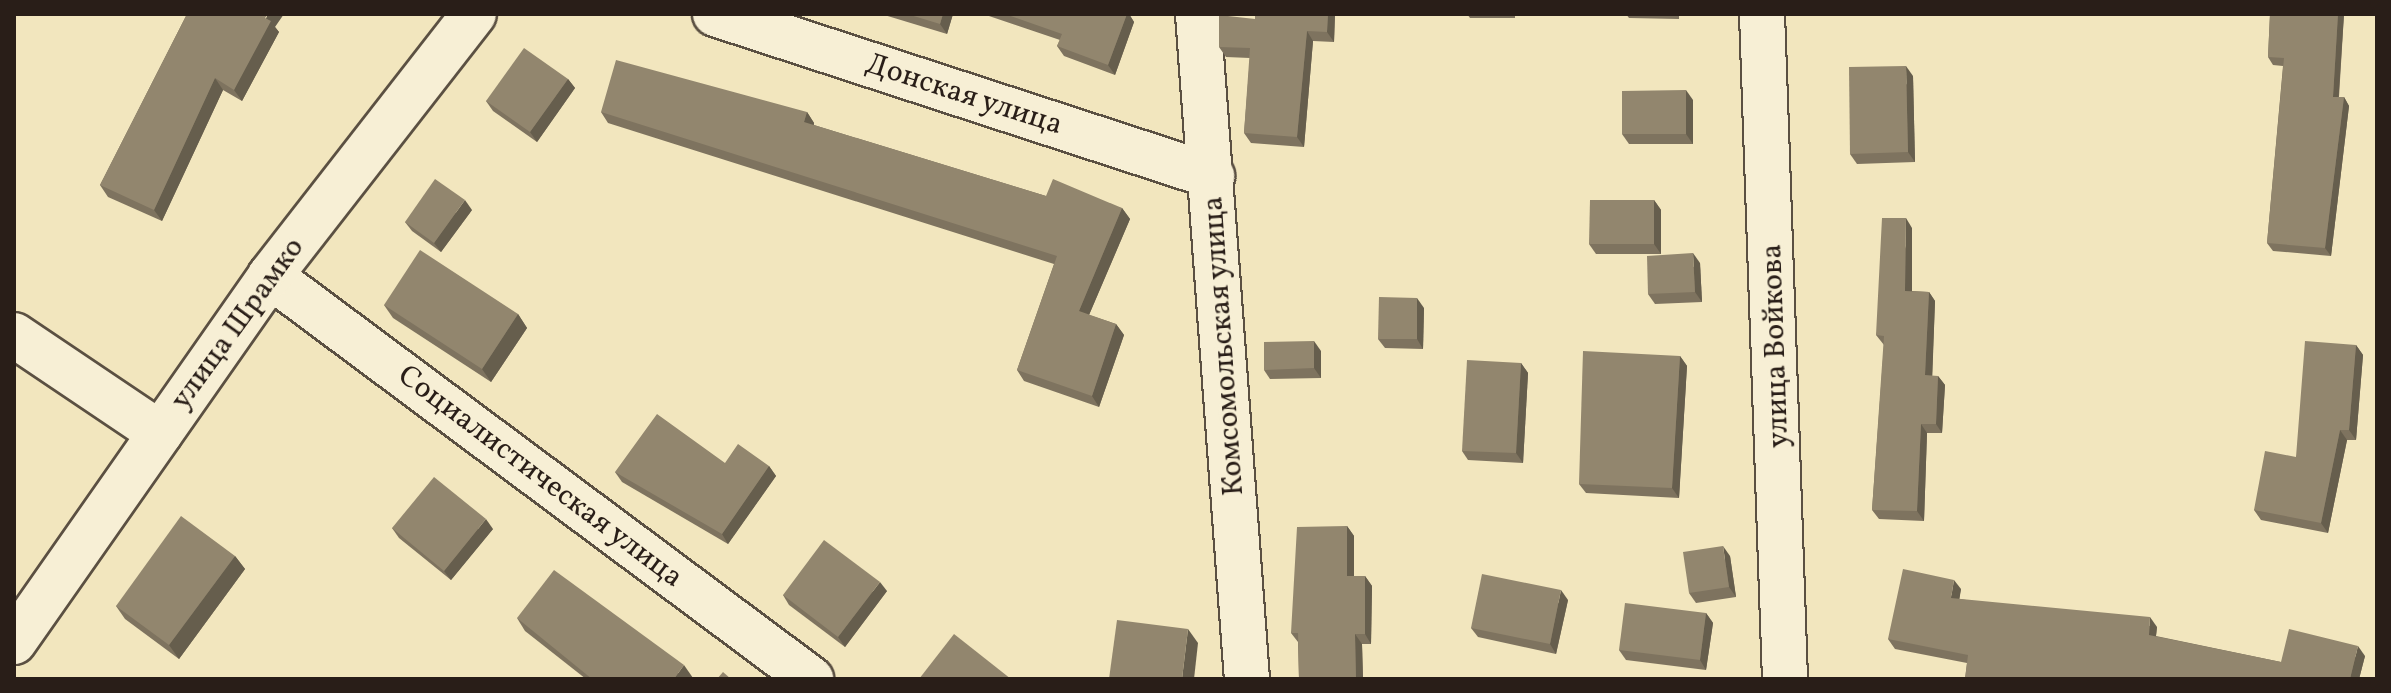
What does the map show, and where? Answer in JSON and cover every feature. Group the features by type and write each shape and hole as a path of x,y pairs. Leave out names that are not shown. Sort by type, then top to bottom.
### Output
{"street":[{"name":"улица Шрамко","path":"14,642 270,276 474,14"},
{"name":"Донская улица","path":"715,14 1212,176"},
{"name":"Комсомольская улица","path":"1198,14 1247,679"},
{"name":"улица Войкова","path":"1762,14 1785,679"},
{"name":"Социалистическая улица","path":"270,276 811,679"},
{"path":"14,335 160,433"}],"building":[{"path":"187,14 268,14 265,18 271,21 234,90 215,78 154,210 100,185"},
{"path":"907,14 943,14 940,24"},
{"path":"1005,14 1127,14 1108,65 1057,46 1062,34"},
{"path":"1255,14 1328,14 1327,32 1307,31 1297,137 1244,133 1250,48 1219,47 1219,15 1255,19"},
{"path":"2270,14 2338,14 2333,97 2344,97 2325,248 2267,243 2284,58 2268,57"},
{"path":"524,48 568,79 530,132 486,101"},
{"path":"616,60 807,112 804,122 1046,196 1053,179 1122,208 1079,311 1116,324 1092,396 1017,370 1057,256 601,112"},
{"path":"1906,66 1908,152 1850,154 1849,67"},
{"path":"1686,90 1686,134 1622,134 1622,91"},
{"path":"435,179 465,200 434,243 405,222"},
{"path":"1590,200 1654,200 1654,244 1589,244"},
{"path":"1882,218 1906,218 1905,291 1929,292 1925,375 1938,376 1936,424 1921,424 1917,511 1872,510 1884,336 1876,335"},
{"path":"420,250 518,314 482,369 384,305"},
{"path":"1693,253 1695,292 1648,294 1647,256"},
{"path":"1379,297 1417,298 1417,339 1378,339"},
{"path":"1314,341 1314,368 1264,370 1264,342"},
{"path":"2305,341 2356,345 2349,430 2340,430 2321,523 2254,510 2265,451 2296,457"},
{"path":"1583,351 1680,356 1672,488 1579,484"},
{"path":"1467,360 1521,363 1516,453 1462,451"},
{"path":"657,414 725,463 738,444 769,466 722,534 615,472"},
{"path":"434,477 486,519 444,571 392,528"},
{"path":"181,516 235,556 169,645 116,606"},
{"path":"1347,526 1347,576 1365,576 1365,634 1355,634 1356,679 1299,679 1298,633 1291,633 1297,527"},
{"path":"824,540 880,582 838,637 783,595"},
{"path":"1723,546 1729,587 1689,593 1683,552"},
{"path":"1903,569 1954,580 1951,598 2150,617 2149,635 2281,662 2289,629 2358,646 2350,679 1965,679 1968,655 1888,639"},
{"path":"554,570 684,665 674,679 592,679 517,618"},
{"path":"1482,574 1561,590 1550,644 1471,628"},
{"path":"1625,603 1706,613 1700,660 1619,650"},
{"path":"1117,620 1188,629 1182,679 1109,679"},
{"path":"954,634 1011,679 919,679"},
{"path":"723,672 731,679 717,679"}]}
